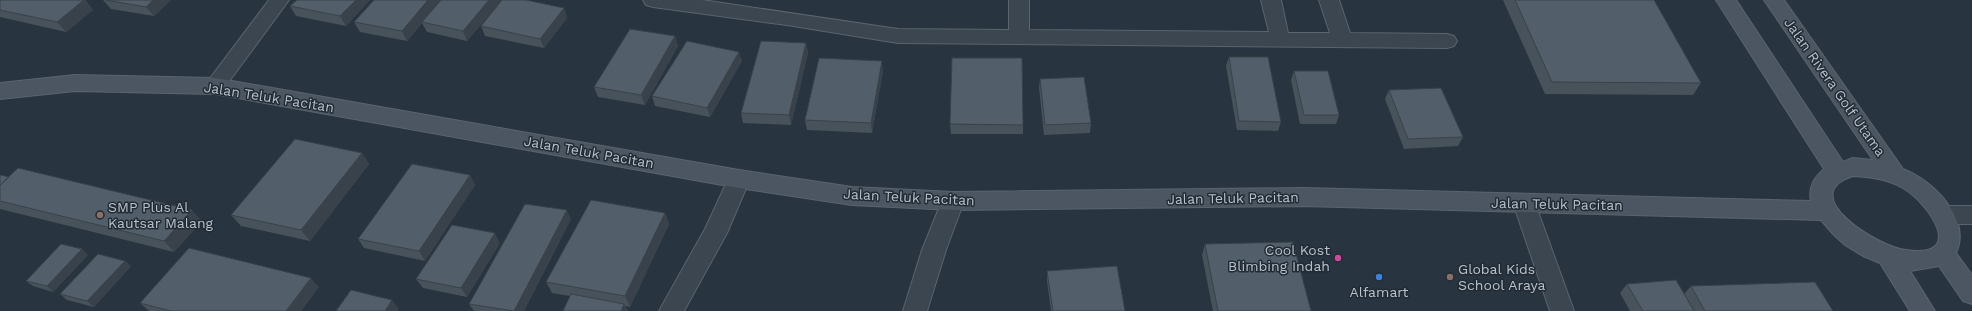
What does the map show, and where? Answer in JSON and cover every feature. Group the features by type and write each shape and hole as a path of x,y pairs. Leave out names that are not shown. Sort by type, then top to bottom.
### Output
{"street":[{"path":"215,86 279,0"},
{"path":"653,0 789,9 898,36 1447,41"},
{"path":"1019,0 1019,37"},
{"path":"1271,0 1280,39"},
{"path":"1329,0 1342,41"},
{"path":"1726,0 1837,170"},
{"name":"Jalan Rivera Golf Utama","path":"1774,0 1895,175"},
{"name":"Jalan Teluk Pacitan","path":"0,91 75,84 215,86 739,179 852,196 953,201 1304,198 1827,211"},
{"path":"1853,166 1873,168 1895,175 1916,185 1934,199 1948,215 1954,230 1954,245 1945,255 1930,261 1910,261 1888,256 1866,246 1846,233 1832,218 1823,203 1821,189 1826,177 1837,170 1853,166"},
{"path":"671,311 715,233 739,179"},
{"path":"915,311 934,250 953,201"},
{"path":"1524,203 1562,311"},
{"path":"1948,215 1972,215"},
{"path":"1945,255 1972,294"},
{"path":"1888,256 1923,311"}],"building":[{"path":"0,0 84,0 57,22 0,10"},
{"path":"106,0 153,0 146,7"},
{"path":"297,0 356,0 340,16 290,6"},
{"path":"374,0 428,0 402,31 354,22"},
{"path":"441,0 489,0 463,31 422,22"},
{"path":"502,0 526,0 564,8 540,39 481,26"},
{"path":"1515,0 1654,0 1701,83 1552,82"},
{"path":"630,29 675,36 641,95 594,87"},
{"path":"687,41 739,52 707,108 652,96"},
{"path":"761,41 806,43 789,115 741,113"},
{"path":"1229,57 1268,57 1281,122 1239,121"},
{"path":"819,58 882,61 871,123 805,120"},
{"path":"952,58 1022,58 1023,125 950,124"},
{"path":"1294,71 1328,71 1339,115 1304,115"},
{"path":"1084,77 1091,123 1045,125 1040,79"},
{"path":"1441,88 1463,137 1408,139 1389,90"},
{"path":"295,139 362,153 301,230 231,215"},
{"path":"412,164 470,175 419,251 358,239"},
{"name":"SMP Plus Al Kautsar Malang","path":"18,168 192,210 164,241 0,201 0,185"},
{"path":"0,175 9,177 0,185"},
{"path":"591,200 665,213 625,296 546,282"},
{"path":"525,204 567,210 514,311 469,304"},
{"path":"452,225 495,233 461,288 416,279"},
{"path":"1293,242 1311,311 1218,311 1205,244"},
{"path":"61,244 82,249 47,286 26,281"},
{"path":"189,248 311,278 286,311 171,311 140,303"},
{"path":"98,254 125,261 87,301 60,294"},
{"path":"1117,266 1125,311 1053,311 1047,271"},
{"path":"1676,280 1694,311 1643,311 1627,284"},
{"path":"1815,282 1833,311 1705,311 1691,286"},
{"path":"351,290 392,300 385,311 336,311"},
{"path":"571,294 624,304 621,311 563,311"}],"place":[{"name":"SMP Plus Al Kautsar Malang","path":"100,215"},
{"name":"Cool Kost Blimbing Indah","path":"1338,258"},
{"name":"Alfamart","path":"1379,277"},
{"name":"Global Kids School Araya","path":"1450,277"}]}
